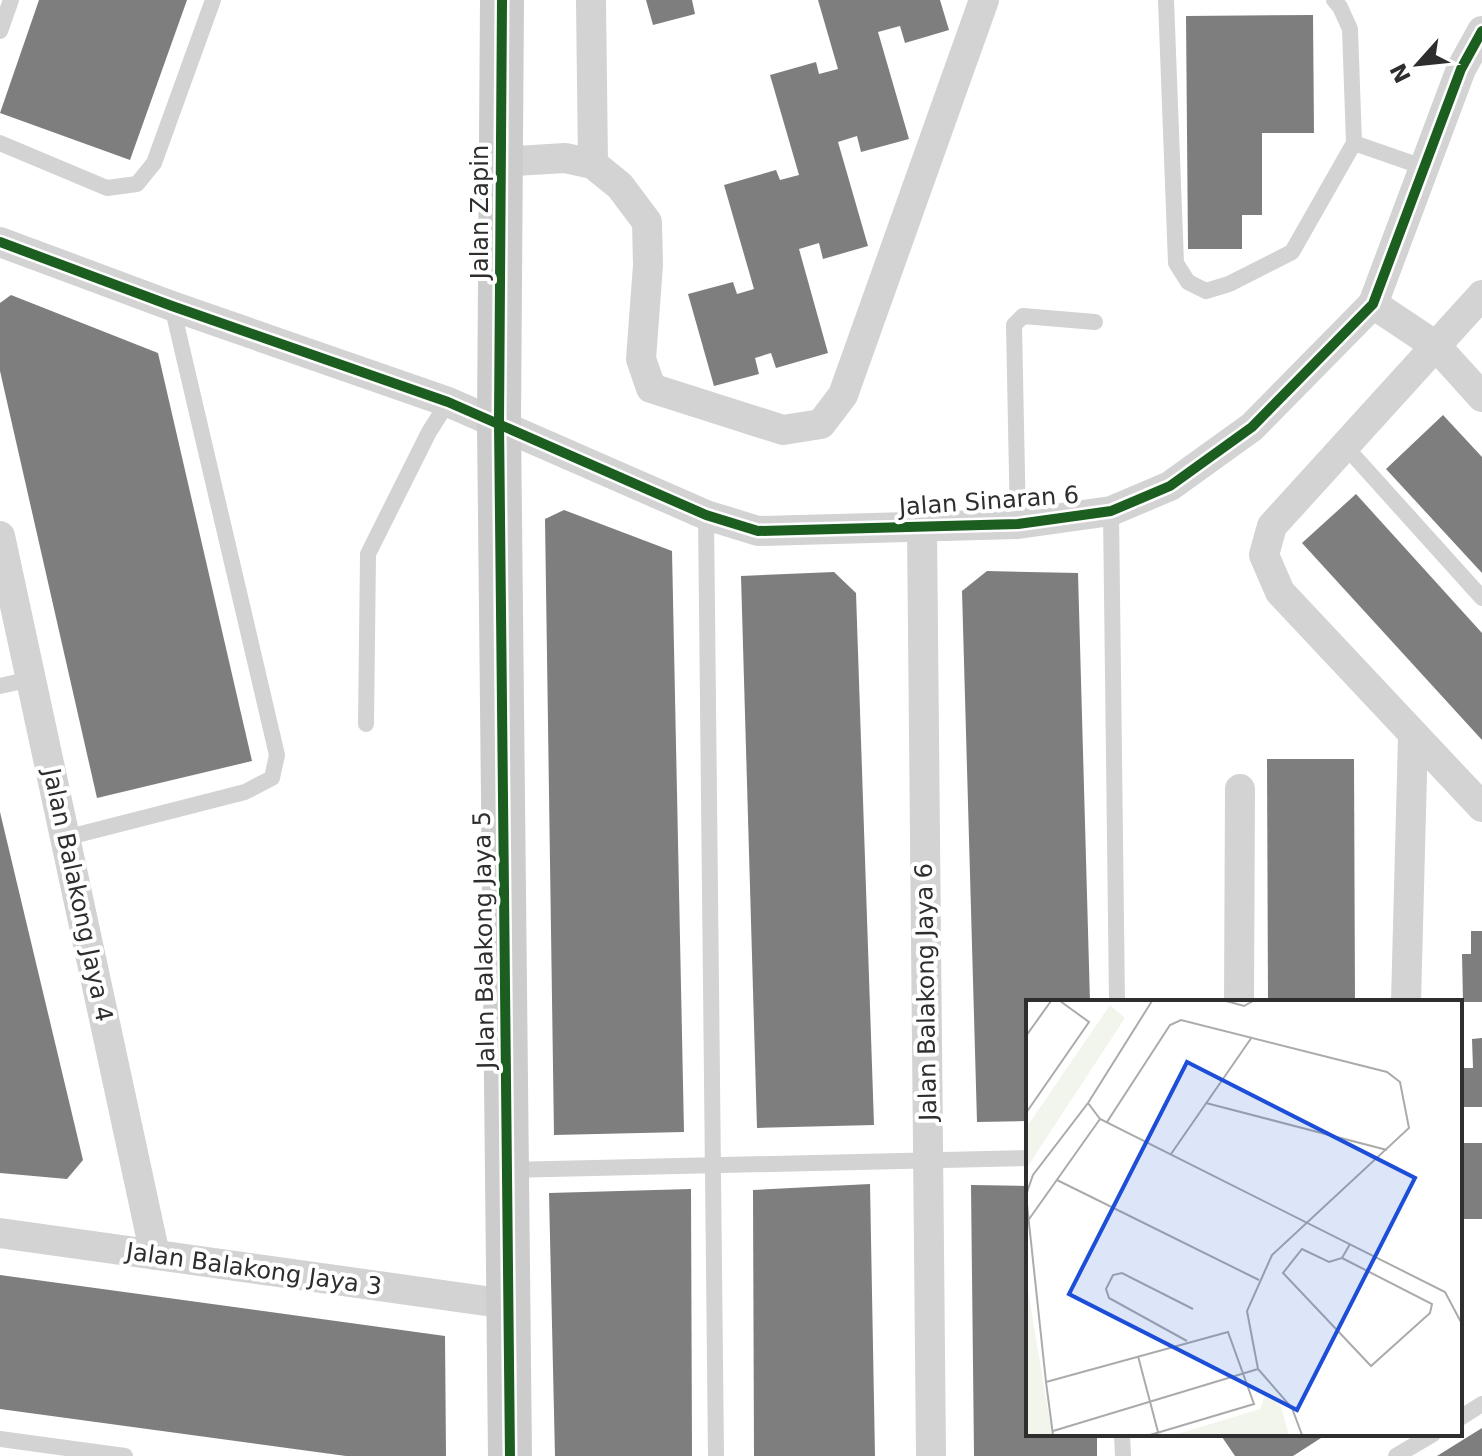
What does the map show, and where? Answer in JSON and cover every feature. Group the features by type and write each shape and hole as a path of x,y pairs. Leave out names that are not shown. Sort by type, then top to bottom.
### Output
{"street":[{"name":"Jalan Zapin","path":"499,423 502,0"},
{"path":"591,0 593,164"},
{"path":"501,162 565,158 593,164 620,186 647,222 648,265 641,359 651,388 783,430 821,424 843,395 984,0"},
{"name":"Jalan Sinaran 6","path":"0,242 172,306 448,402 706,515 758,531 1018,524 1111,511 1170,486 1252,427 1373,304 1461,69 1482,31"},
{"path":"1482,295 1272,526 1264,555 1280,592 1482,807"},
{"path":"1373,304 1436,346 1482,397"},
{"name":"Jalan Balakong Jaya 5","path":"499,423 510,1456"},
{"name":"Jalan Balakong Jaya 6","path":"922,528 931,1456"},
{"name":"Jalan Balakong Jaya 4","path":"0,536 155,1255"},
{"path":"1406,1000 1413,736"},
{"path":"1239,1000 1240,789"},
{"name":"Jalan Balakong Jaya 3","path":"0,1233 507,1304"}],"lane":[{"path":"0,31 11,0"},
{"path":"0,143 107,188 137,184 154,163 213,0"},
{"path":"1166,0 1176,263 1188,282 1206,291 1229,284 1292,252 1354,143 1350,29 1334,0"},
{"path":"1354,143 1423,167"},
{"path":"65,838 245,792 272,778 277,755 172,306"},
{"path":"1018,524 1014,325 1023,316 1095,322"},
{"path":"366,724 368,554 429,432 448,402"},
{"path":"1345,446 1482,598"},
{"path":"1111,511 1117,1000"},
{"path":"706,515 716,1456"},
{"path":"0,686 31,679"},
{"path":"506,1170 1026,1158"},
{"path":"1462,1417 1482,1404"},
{"path":"1122,1436 1123,1456"},
{"path":"1396,1456 1430,1436"},
{"path":"0,1439 125,1456"}],"building":[{"path":"39,0 187,0 130,160 0,113"},
{"path":"646,0 692,0 695,14 653,25"},
{"path":"818,0 940,0 949,30 905,43 900,26 878,32 909,139 861,152 857,136 838,142 868,246 823,259 819,243 799,249 828,353 776,368 771,353 755,358 759,374 714,386 688,294 733,282 737,294 754,289 724,185 776,170 780,180 799,175 770,75 816,62 819,74 838,69"},
{"path":"1313,15 1314,133 1262,133 1262,215 1242,215 1242,249 1188,249 1186,16"},
{"path":"11,295 158,353 252,761 97,798 0,371 0,303"},
{"path":"1443,415 1482,457 1482,573 1386,469"},
{"path":"1356,494 1482,633 1482,740 1302,543"},
{"path":"564,510 672,551 684,1132 554,1135 545,519"},
{"path":"987,571 1078,573 1090,1000 1026,1000 1026,1121 977,1122 962,591"},
{"path":"834,572 856,593 874,1125 757,1128 741,576"},
{"path":"1267,759 1354,759 1355,1000 1268,1000"},
{"path":"0,812 83,1160 67,1179 0,1173"},
{"path":"1471,931 1482,931 1482,1002 1463,1002 1462,954 1471,954"},
{"path":"1482,1038 1482,1107 1462,1107 1462,1068 1473,1068 1472,1039"},
{"path":"1462,1143 1482,1143 1482,1219 1462,1219"},
{"path":"870,1184 875,1456 754,1456 753,1190"},
{"path":"971,1185 1026,1186 1026,1436 1097,1436 1097,1456 974,1456"},
{"path":"691,1189 692,1456 555,1456 549,1193"},
{"path":"0,1275 445,1336 446,1456 346,1456 0,1409"},
{"path":"1482,1428 1482,1456 1437,1456"},
{"path":"1221,1436 1321,1438 1293,1456 1235,1456"}],"cycle path":[{"path":"502,0 499,423 510,1456"},
{"path":"0,242 172,306 448,402 706,515 758,531 1018,524 1111,511 1170,486 1252,427 1373,304 1461,69 1482,31"}]}
